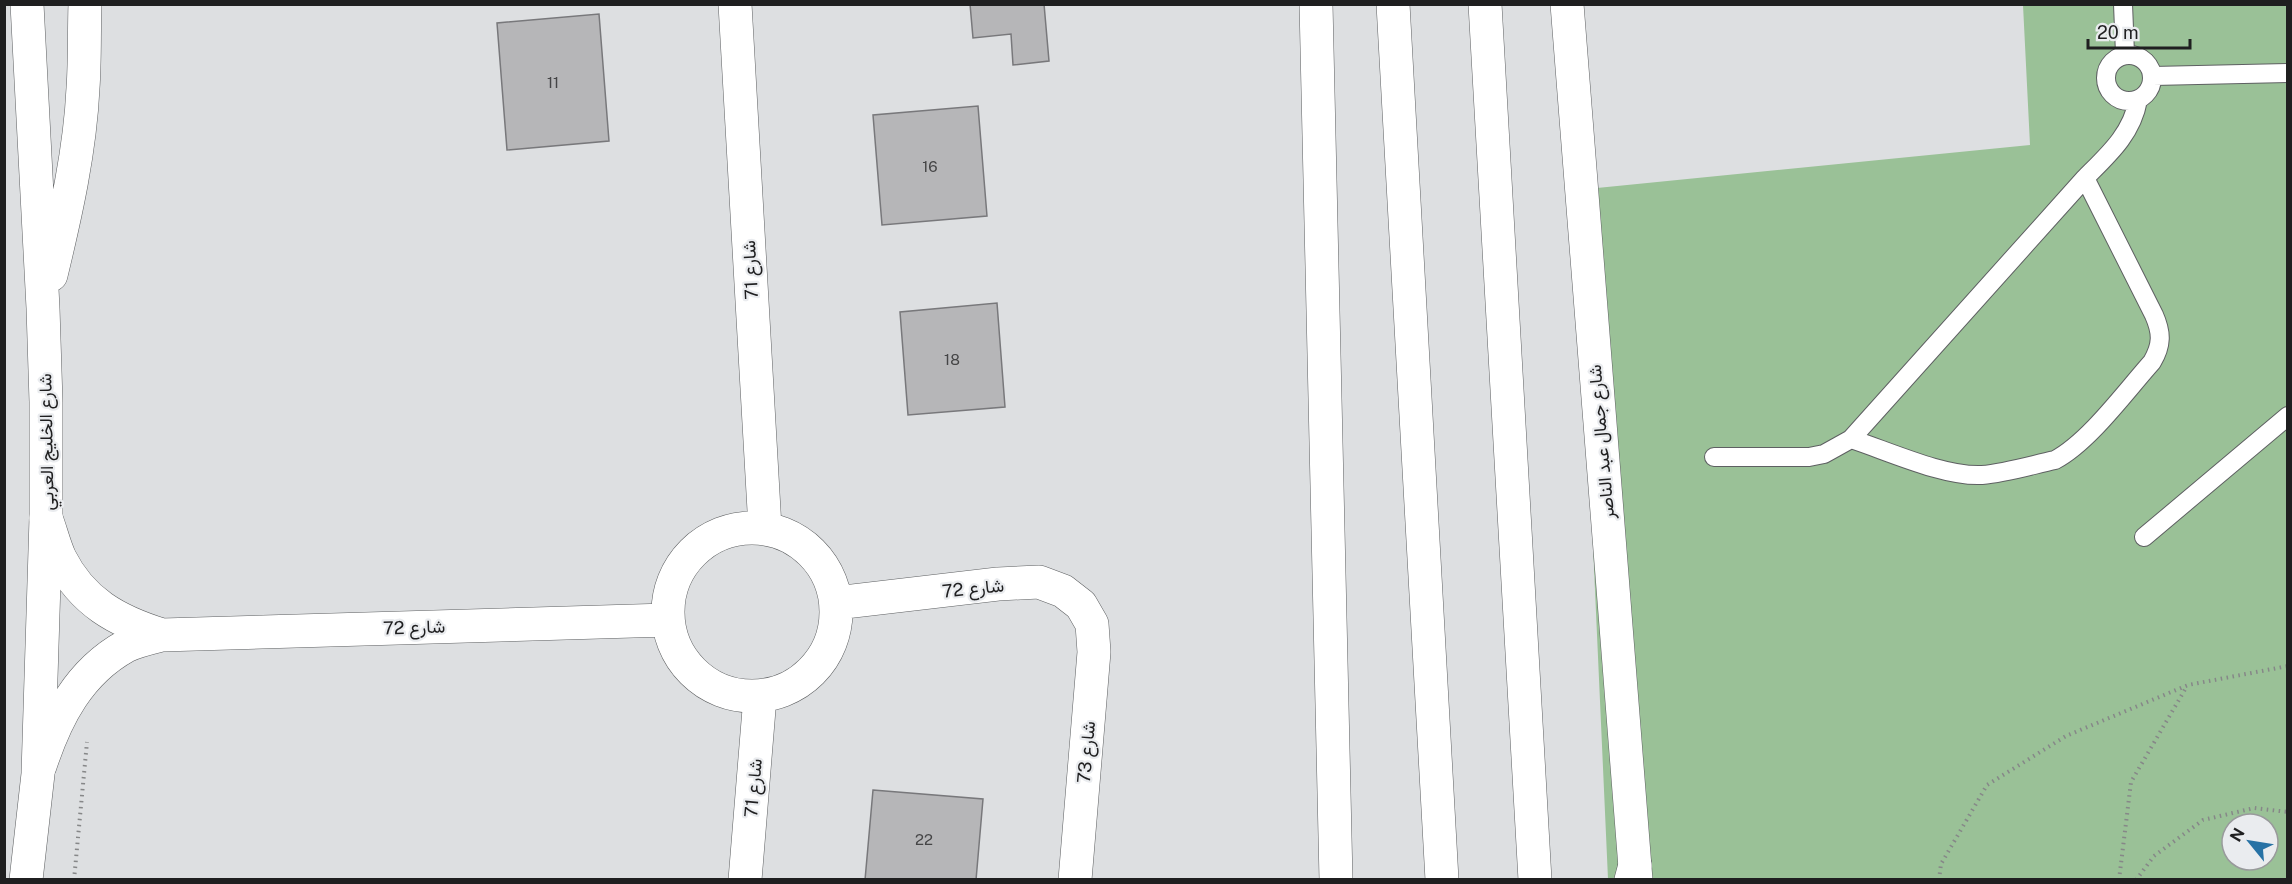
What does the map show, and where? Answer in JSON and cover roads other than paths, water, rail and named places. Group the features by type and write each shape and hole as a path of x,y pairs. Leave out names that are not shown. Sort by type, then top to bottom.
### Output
{"main road":[{"name":"شارع الخليج العربي","path":"26,879 38,774 46,518 43,309 27,4"},
{"path":"43,309 67,211 77,145 84,88 85,4"},
{"path":"1316,4 1336,879"},
{"path":"1393,4 1442,879"},
{"path":"1485,4 1535,879"},
{"name":"شارع جمال عبد الناصر","path":"1567,4 1634,874"},
{"name":"شارع 71","path":"734,7 765,528"},
{"name":"شارع 72","path":"46,518 60,558 78,584 102,610 131,625 162,635"},
{"path":"765,528 791,537 813,553 829,576 836,603 833,636 818,666 792,687 760,697 727,694 698,678 676,652 667,620 673,582 694,550 727,531 765,528"},
{"name":"شارع 72","path":"836,603 998,584 1039,582 1063,591 1081,605 1092,624"},
{"name":"شارع 72","path":"38,774 50,735 71,697 95,667 127,646 162,635 667,620"},
{"name":"شارع 73","path":"1075,879 1094,652 1092,624"},
{"name":"شارع 71","path":"745,879 760,697"}],"lane":[{"path":"2124,4 2125,54"},
{"path":"2125,54 2144,59 2153,76 2151,86 2145,94 2138,100 2128,102 2118,99 2111,93 2106,85 2105,75 2115,58 2125,54"},
{"path":"2153,76 2288,73"},
{"path":"1714,457 1809,457 1824,454 1851,439 2085,178 2115,149 2131,123 2138,100"},
{"path":"1851,439 1940,469 1966,475 1983,475 2055,460 2084,439 2152,362 2161,339 2154,315 2085,178"},
{"path":"2144,537 2288,416"}]}
